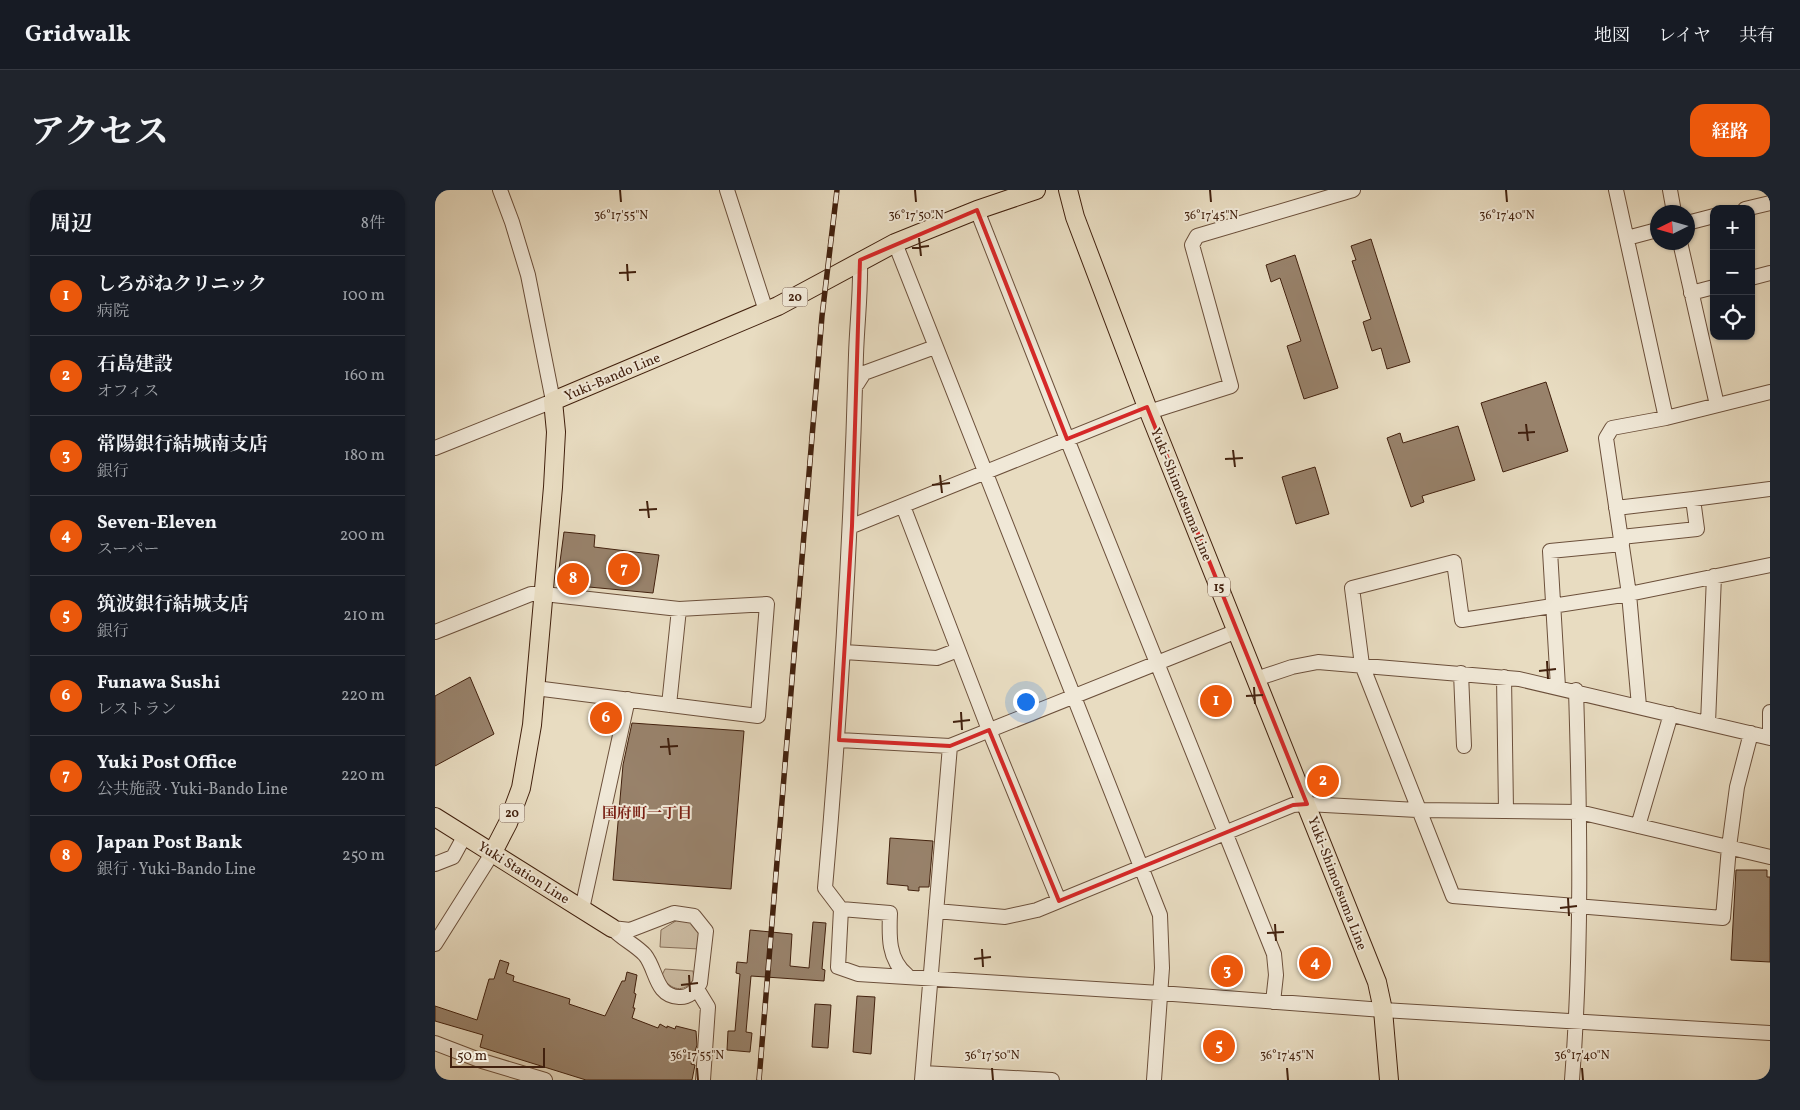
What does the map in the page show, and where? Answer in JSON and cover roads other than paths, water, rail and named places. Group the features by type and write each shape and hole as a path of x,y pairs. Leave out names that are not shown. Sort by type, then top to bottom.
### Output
{"main road":[{"name":"Yuki-Bando Line","path":"493,852 508,823 523,780 535,688 544,594 555,443 553,401 766,311 895,243 977,210 1036,190"},
{"name":"Yuki-Shimotsuma Line","path":"1068,190 1075,217 1148,410 1377,982 1383,1010 1389,1080"},
{"name":"Yuki Station Line","path":"435,817 612,928"}],"street":[{"path":"435,448 553,401 528,276 512,222 499,190"},
{"path":"727,190 766,311"},
{"path":"852,526 1067,439 1148,410 1231,386 1192,245 1197,236 1322,194 1353,190"},
{"path":"1615,190 1666,418"},
{"path":"1670,190 1673,205"},
{"path":"1755,207 1770,203"},
{"path":"977,210 1274,954 1276,975 1273,1002"},
{"path":"1695,221 1710,217"},
{"path":"1627,238 1650,232"},
{"path":"895,243 1072,696 1143,867 1160,915 1163,934 1154,1080"},
{"path":"1682,250 1717,405"},
{"path":"860,260 861,299 856,354 857,384 852,526 839,740 825,888 841,909 838,967 858,974 907,975 1160,992 1383,1010 1770,1032"},
{"path":"1755,277 1770,274"},
{"path":"1691,293 1710,288"},
{"path":"857,384 864,373 935,347"},
{"path":"1639,706 1629,594 1606,438 1612,428 1666,418 1770,392"},
{"path":"1616,508 1770,489"},
{"path":"1558,687 1549,551 1697,529 1693,499"},
{"path":"903,506 989,730 1059,902"},
{"path":"1751,733 1737,787 1729,847 1723,918 1453,896 1417,810 1362,665 1352,588 1455,562 1462,620 1629,594 1770,565"},
{"path":"1708,722 1714,576"},
{"path":"435,632 531,594 679,609 767,604 757,716 535,688"},
{"path":"669,705 679,609"},
{"path":"839,740 950,746 1237,631"},
{"path":"844,652 937,658 958,650"},
{"path":"1257,680 1292,667 1318,662 1461,672 1504,677 1575,690 1770,738 1770,712"},
{"path":"1461,672 1464,746"},
{"path":"1504,677 1506,810"},
{"path":"1572,1080 1576,1022 1579,812 1575,690"},
{"path":"582,909 627,699"},
{"path":"1638,826 1671,714"},
{"path":"950,746 923,1077 1052,1080"},
{"path":"936,911 1005,917 1037,910 1293,805 1307,804 1417,810 1579,812 1770,857"},
{"path":"435,864 453,857 465,835"},
{"path":"435,944 493,852"},
{"path":"841,909 889,913 889,937 893,956 899,968 907,975"},
{"path":"674,913 694,916 706,931 700,983 697,989 682,998 669,996 659,987 646,957 620,938 612,928 630,930 674,913"},
{"path":"697,989 708,1007 703,1080"},
{"path":"435,1043 521,1077 545,1080"}],"railway":[{"path":"759,1080 822,316 837,190"}],"place":[{"name":"Yuki Post Office","path":"624,569"},
{"name":"Japan Post Bank","path":"573,579"},
{"name":"しろがねクリニック","path":"1216,701"},
{"name":"Funawa Sushi","path":"606,718"},
{"name":"石島建設","path":"1323,781"},
{"name":"Seven-Eleven","path":"1315,963"},
{"name":"常陽銀行結城南支店","path":"1227,971"},
{"name":"筑波銀行結城支店","path":"1219,1046"}],"district":[{"name":"国府町一丁目","path":"647,813"}]}
